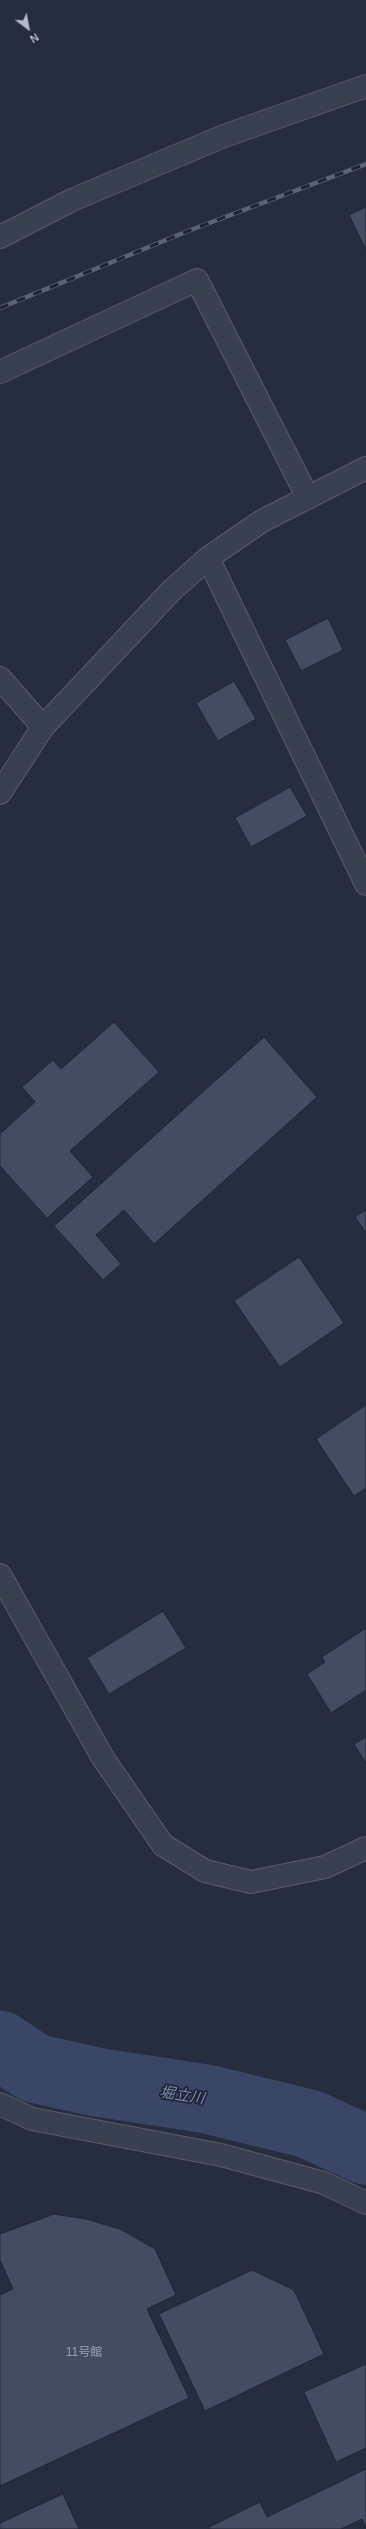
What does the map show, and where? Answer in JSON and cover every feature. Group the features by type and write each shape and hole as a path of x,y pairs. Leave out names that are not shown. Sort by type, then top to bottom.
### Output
{"street":[{"path":"0,237 72,200 216,139 366,86"},
{"path":"0,372 197,280 308,498"},
{"path":"0,793 43,727 172,590 208,558 262,521 366,468"},
{"path":"208,558 366,884"},
{"path":"0,678 43,727"},
{"path":"0,1575 103,1758 163,1845 205,1871 251,1882 325,1867 366,1848"},
{"path":"0,2104 32,2119 221,2155 324,2183 366,2203"}],"building":[{"path":"366,207 366,250 349,215"},
{"path":"328,618 343,650 301,671 285,640"},
{"path":"234,681 256,719 218,741 196,703"},
{"path":"290,787 307,816 251,847 235,818"},
{"path":"114,1022 159,1072 70,1151 93,1177 47,1218 0,1166 0,1134 35,1102 22,1087 53,1060 61,1069"},
{"path":"264,1037 317,1097 154,1244 124,1210 96,1235 121,1264 103,1280 54,1226"},
{"path":"366,1210 366,1233 355,1217"},
{"path":"299,1257 344,1323 280,1367 234,1301"},
{"path":"366,1405 366,1488 354,1496 316,1439"},
{"path":"163,1611 186,1648 109,1694 87,1658"},
{"path":"366,1628 366,1690 331,1713 307,1674 325,1662 322,1657"},
{"path":"366,1737 366,1763 354,1744"},
{"path":"54,2214 86,2219 120,2229 155,2249 176,2295 147,2309 189,2398 0,2486 0,2295 13,2289 0,2260 0,2234"},
{"path":"252,2270 294,2290 324,2354 205,2411 159,2314"},
{"path":"366,2364 366,2448 336,2462 304,2392"},
{"path":"366,2469 366,2528 362,2519 341,2529 210,2529 209,2527 260,2502 267,2517"},
{"path":"63,2494 79,2529 0,2529 0,2523"}],"waterway":[{"name":"堀立川","path":"0,2045 34,2068 96,2082 207,2099 309,2124 366,2150"}],"railway":[{"path":"0,308 188,231 366,164"}]}
